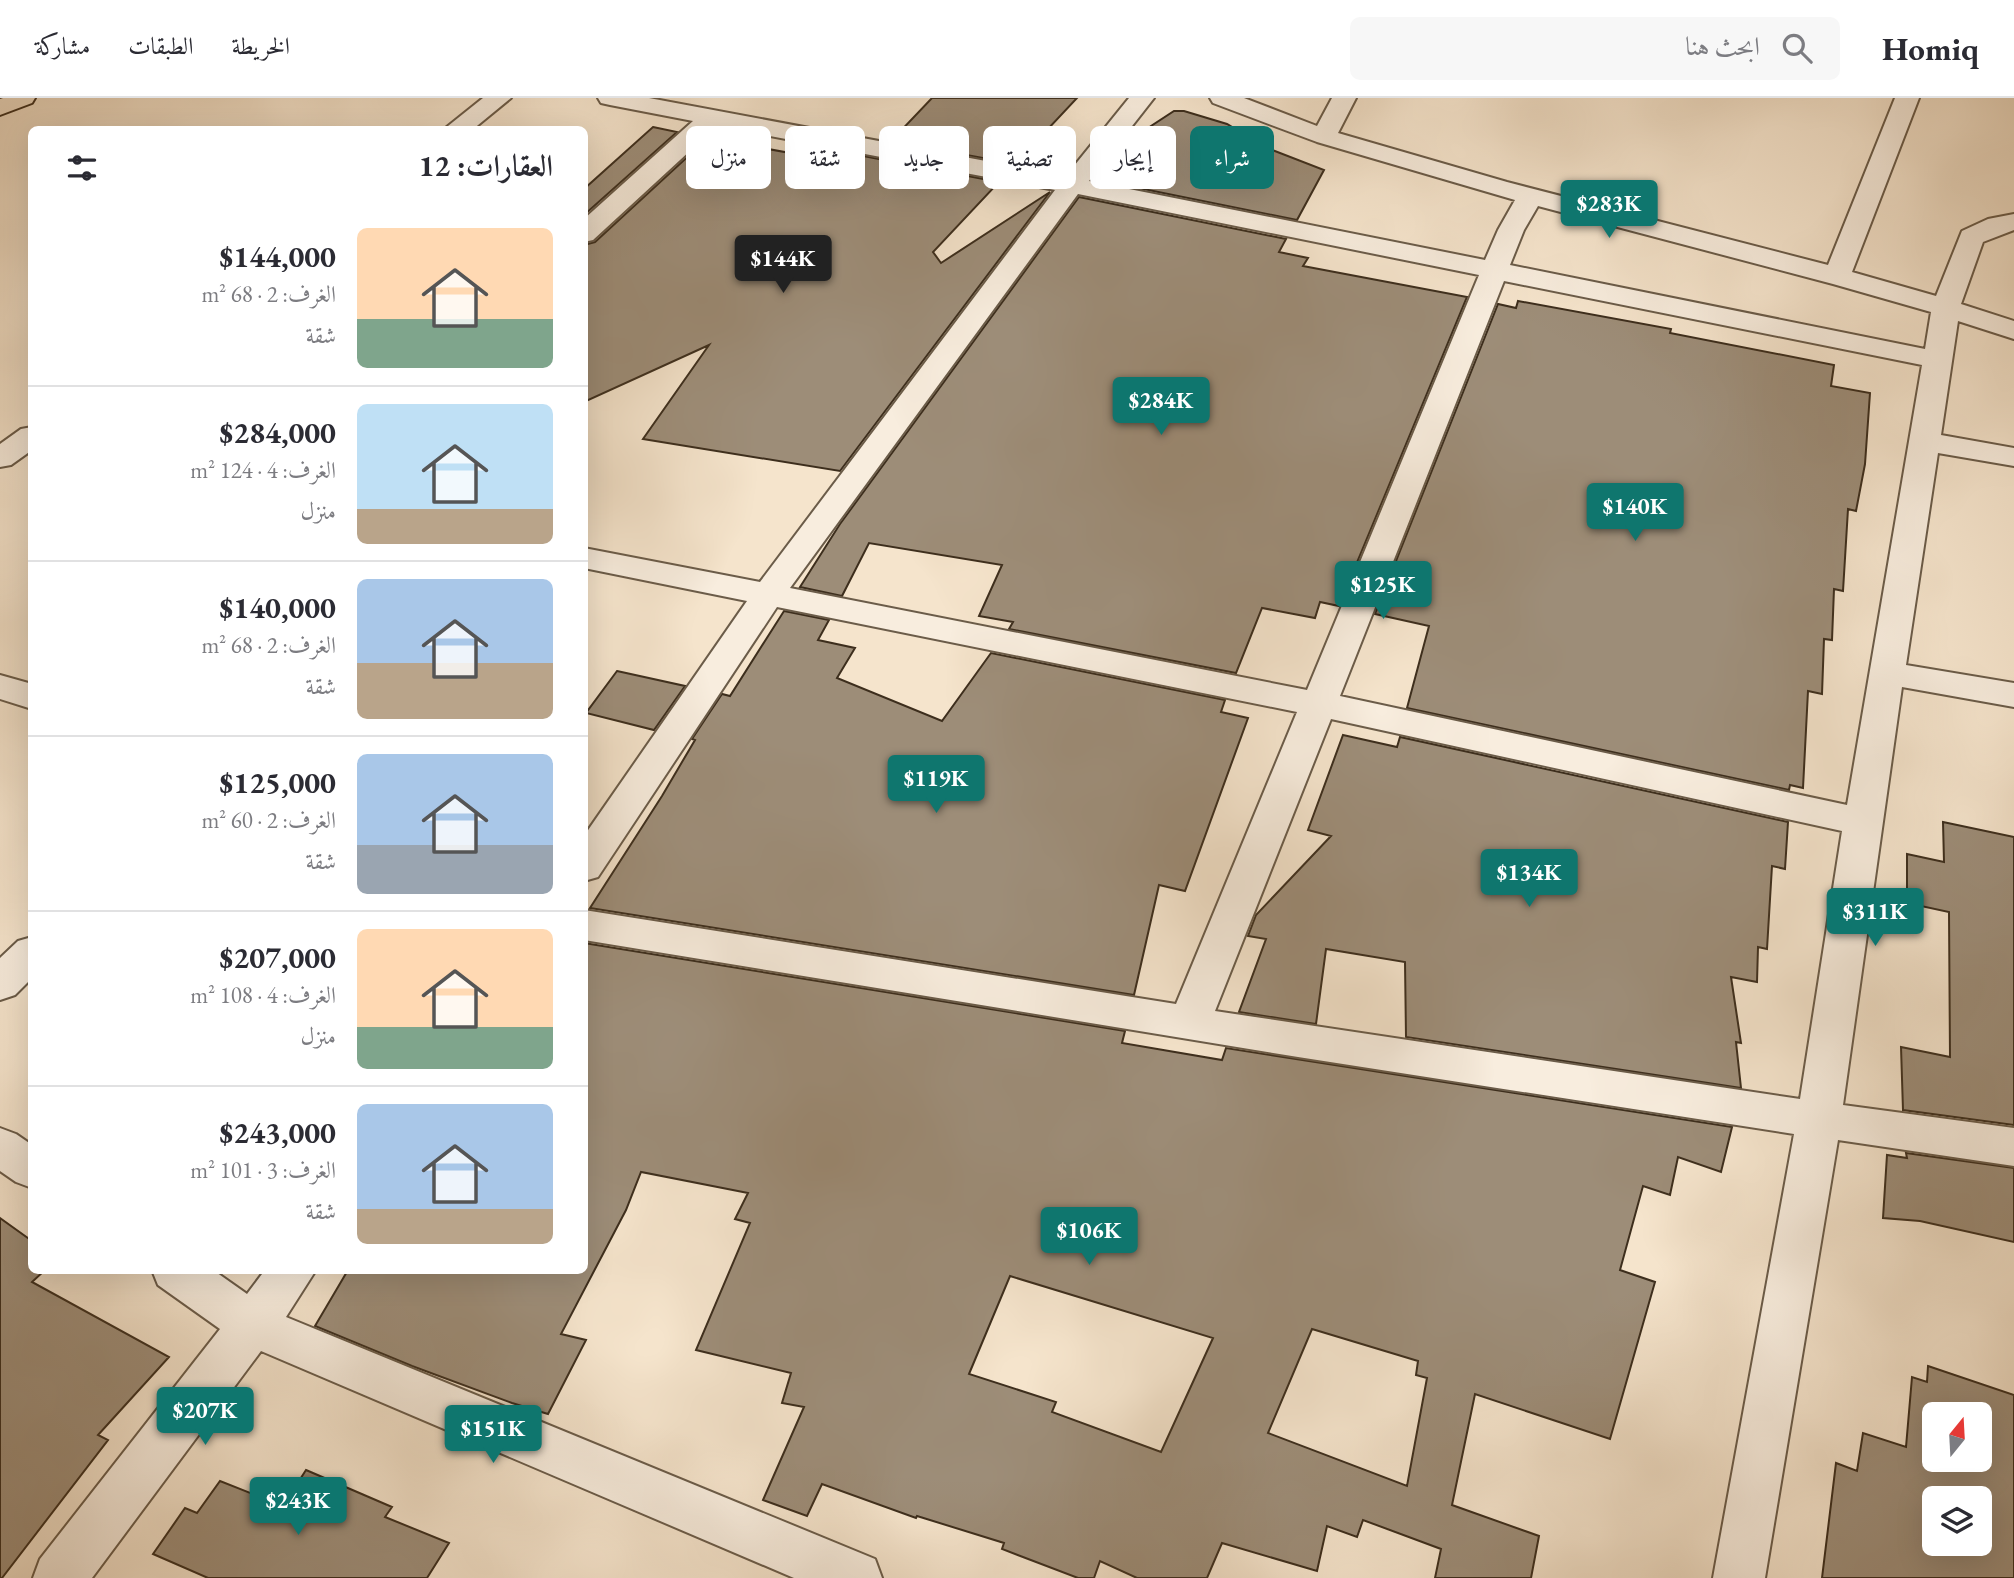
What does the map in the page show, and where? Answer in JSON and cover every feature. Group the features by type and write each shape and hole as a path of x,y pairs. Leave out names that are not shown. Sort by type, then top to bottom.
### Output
{"main road":[{"path":"0,108 23,98"}],"street":[{"path":"460,126 499,98"},
{"path":"610,98 983,168"},
{"path":"1076,180 1142,98"},
{"path":"1222,98 1324,136 1531,195 1837,276 1946,307 2014,330"},
{"path":"1324,136 1344,98"},
{"path":"1837,276 1907,98"},
{"path":"588,230 711,118"},
{"path":"1076,186 1938,360"},
{"path":"588,860 768,595 1069,189"},
{"path":"1189,1023 1511,230 1531,195"},
{"path":"1739,1578 1819,1120 1863,822 1946,307 1971,237 1997,225 2014,222"},
{"path":"0,458 23,437"},
{"path":"1925,442 2014,457"},
{"path":"588,559 1319,704 1863,822"},
{"path":"1887,673 2014,695"},
{"path":"0,687 28,696"},
{"path":"588,926 1189,1023 1819,1120 2014,1147"},
{"path":"0,984 28,956"},
{"path":"0,1147 28,1166"},
{"path":"181,1274 252,1325 852,1577"},
{"path":"58,1578 155,1456 290,1274"}],"building":[{"path":"932,98 1077,98 1051,126 983,126 983,158 969,155 969,126 905,126"},
{"path":"1174,111 1184,111 1230,126 1190,126 1190,189 1274,189 1274,151 1324,170 1297,220 1144,189 1176,189 1176,126 1151,126"},
{"path":"653,127 677,132 588,211 588,185"},
{"path":"771,150 785,152 785,189 865,189 865,156 879,159 879,189 969,189 969,176 983,179 983,189 992,189 933,252 941,263 1050,192 840,471 643,439 709,345 588,400 588,244 595,242 686,158 686,189 771,189"},
{"path":"1079,197 1286,239 1279,252 1308,258 1303,266 1467,297 1339,606 1320,602 1315,618 1262,608 1236,673 1009,629 1013,622 979,616 1002,565 869,543 842,596 800,587 840,524"},
{"path":"1518,301 1671,329 1670,333 1834,365 1831,386 1870,393 1865,464 1856,511 1848,509 1843,591 1834,589 1832,640 1824,639 1822,694 1808,691 1803,788 1790,785 1789,790 1407,708 1429,626 1375,614 1498,304 1516,308"},
{"path":"784,611 829,620 818,640 855,648 837,678 942,721 991,653 1225,700 1221,712 1248,718 1185,891 1159,885 1134,995 590,908 662,796 695,740 692,739 722,694 730,696"},
{"path":"617,671 685,686 654,730 588,714"},
{"path":"1343,735 1397,747 1400,737 1788,822 1785,869 1772,866 1767,949 1758,947 1757,982 1731,977 1741,1043 1736,1042 1741,1088 1406,1037 1405,962 1326,949 1316,1024 1239,1012 1266,939 1248,936 1256,915 1331,836 1308,830"},
{"path":"1943,822 2014,837 2014,1125 1903,1110 1901,1047 1950,1057 1949,912 1907,903 1907,854 1944,862"},
{"path":"588,944 1125,1031 1122,1043 1222,1060 1226,1048 1732,1127 1721,1172 1678,1157 1670,1195 1643,1186 1620,1270 1655,1282 1610,1439 1475,1394 1452,1505 1539,1536 1531,1578 1435,1578 1441,1549 1363,1520 1357,1537 1327,1526 1317,1571 1222,1543 1207,1578 1137,1578 1100,1561 1094,1578 1078,1578 1002,1549 1004,1543 917,1516 916,1518 822,1484 807,1516 763,1500 804,1407 782,1403 791,1373 696,1350 750,1223 735,1219 748,1193 641,1172 626,1210 561,1334 586,1340 548,1414 412,1366 315,1326 346,1274 588,1274","holes":["1010,1276 1213,1338 1161,1452 1052,1412 1056,1402 969,1374","1312,1329 1418,1361 1416,1375 1427,1378 1407,1486 1268,1433"]},
{"path":"1906,1153 2014,1168 2014,1242 1920,1221 1883,1218 1887,1155 1907,1158"},
{"path":"0,1218 28,1238 28,1274 41,1274 32,1282 169,1357 98,1435 108,1440 0,1578"},
{"path":"1928,1366 2014,1395 2014,1578 1822,1578 1836,1463 1857,1471 1863,1433 1906,1447 1912,1377 1927,1382"},
{"path":"306,1470 392,1507 385,1517 449,1543 427,1578 208,1578 153,1554 185,1508 197,1513 220,1481 283,1506"}]}
